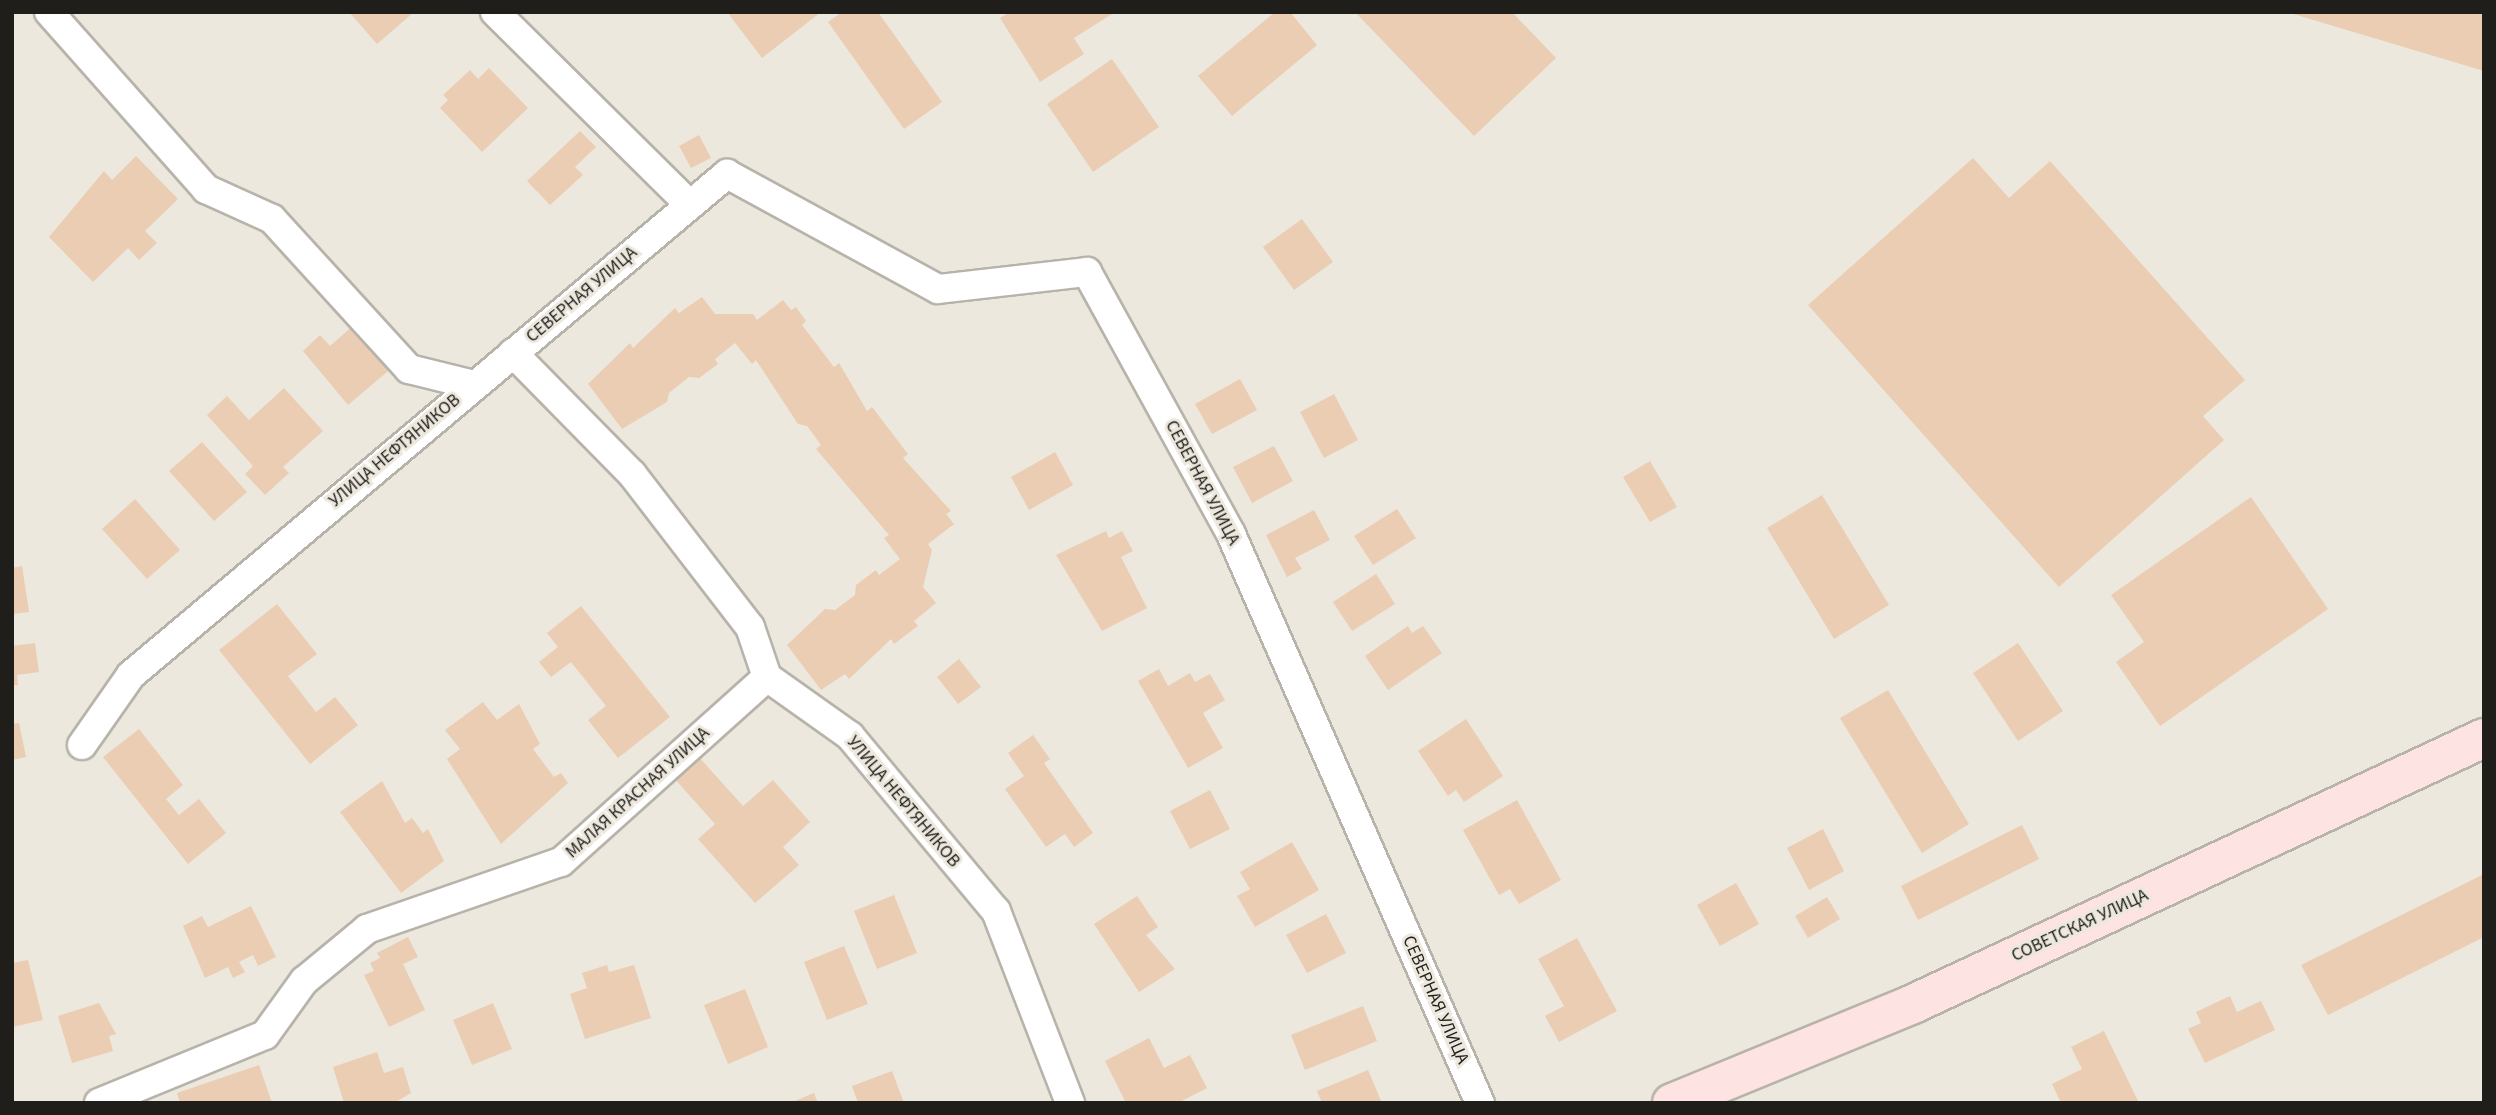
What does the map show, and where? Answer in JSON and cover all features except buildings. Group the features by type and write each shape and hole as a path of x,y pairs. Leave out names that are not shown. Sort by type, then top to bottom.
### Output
{"street":[{"name":"УЛИЦА НЕФТЯНИКОВ","path":"49,12 205,189 272,219 409,369 474,384"},
{"path":"495,12 690,205"},
{"name":"СЕВЕРНАЯ УЛИЦА","path":"474,384 727,174 938,289 1087,272 1231,534 1480,1103"},
{"path":"513,353 632,474 750,626 767,677"},
{"name":"УЛИЦА НЕФТЯНИКОВ","path":"82,745 131,675 474,384"},
{"name":"УЛИЦА НЕФТЯНИКОВ","path":"767,677 850,736 996,911 1070,1103"},
{"name":"МАЛАЯ КРАСНАЯ УЛИЦА","path":"99,1103 265,1035 304,981 367,929 561,862 767,677"},
{"name":"СОВЕТСКАЯ УЛИЦА","path":"1672,1103 1913,1004 2484,738"}]}
